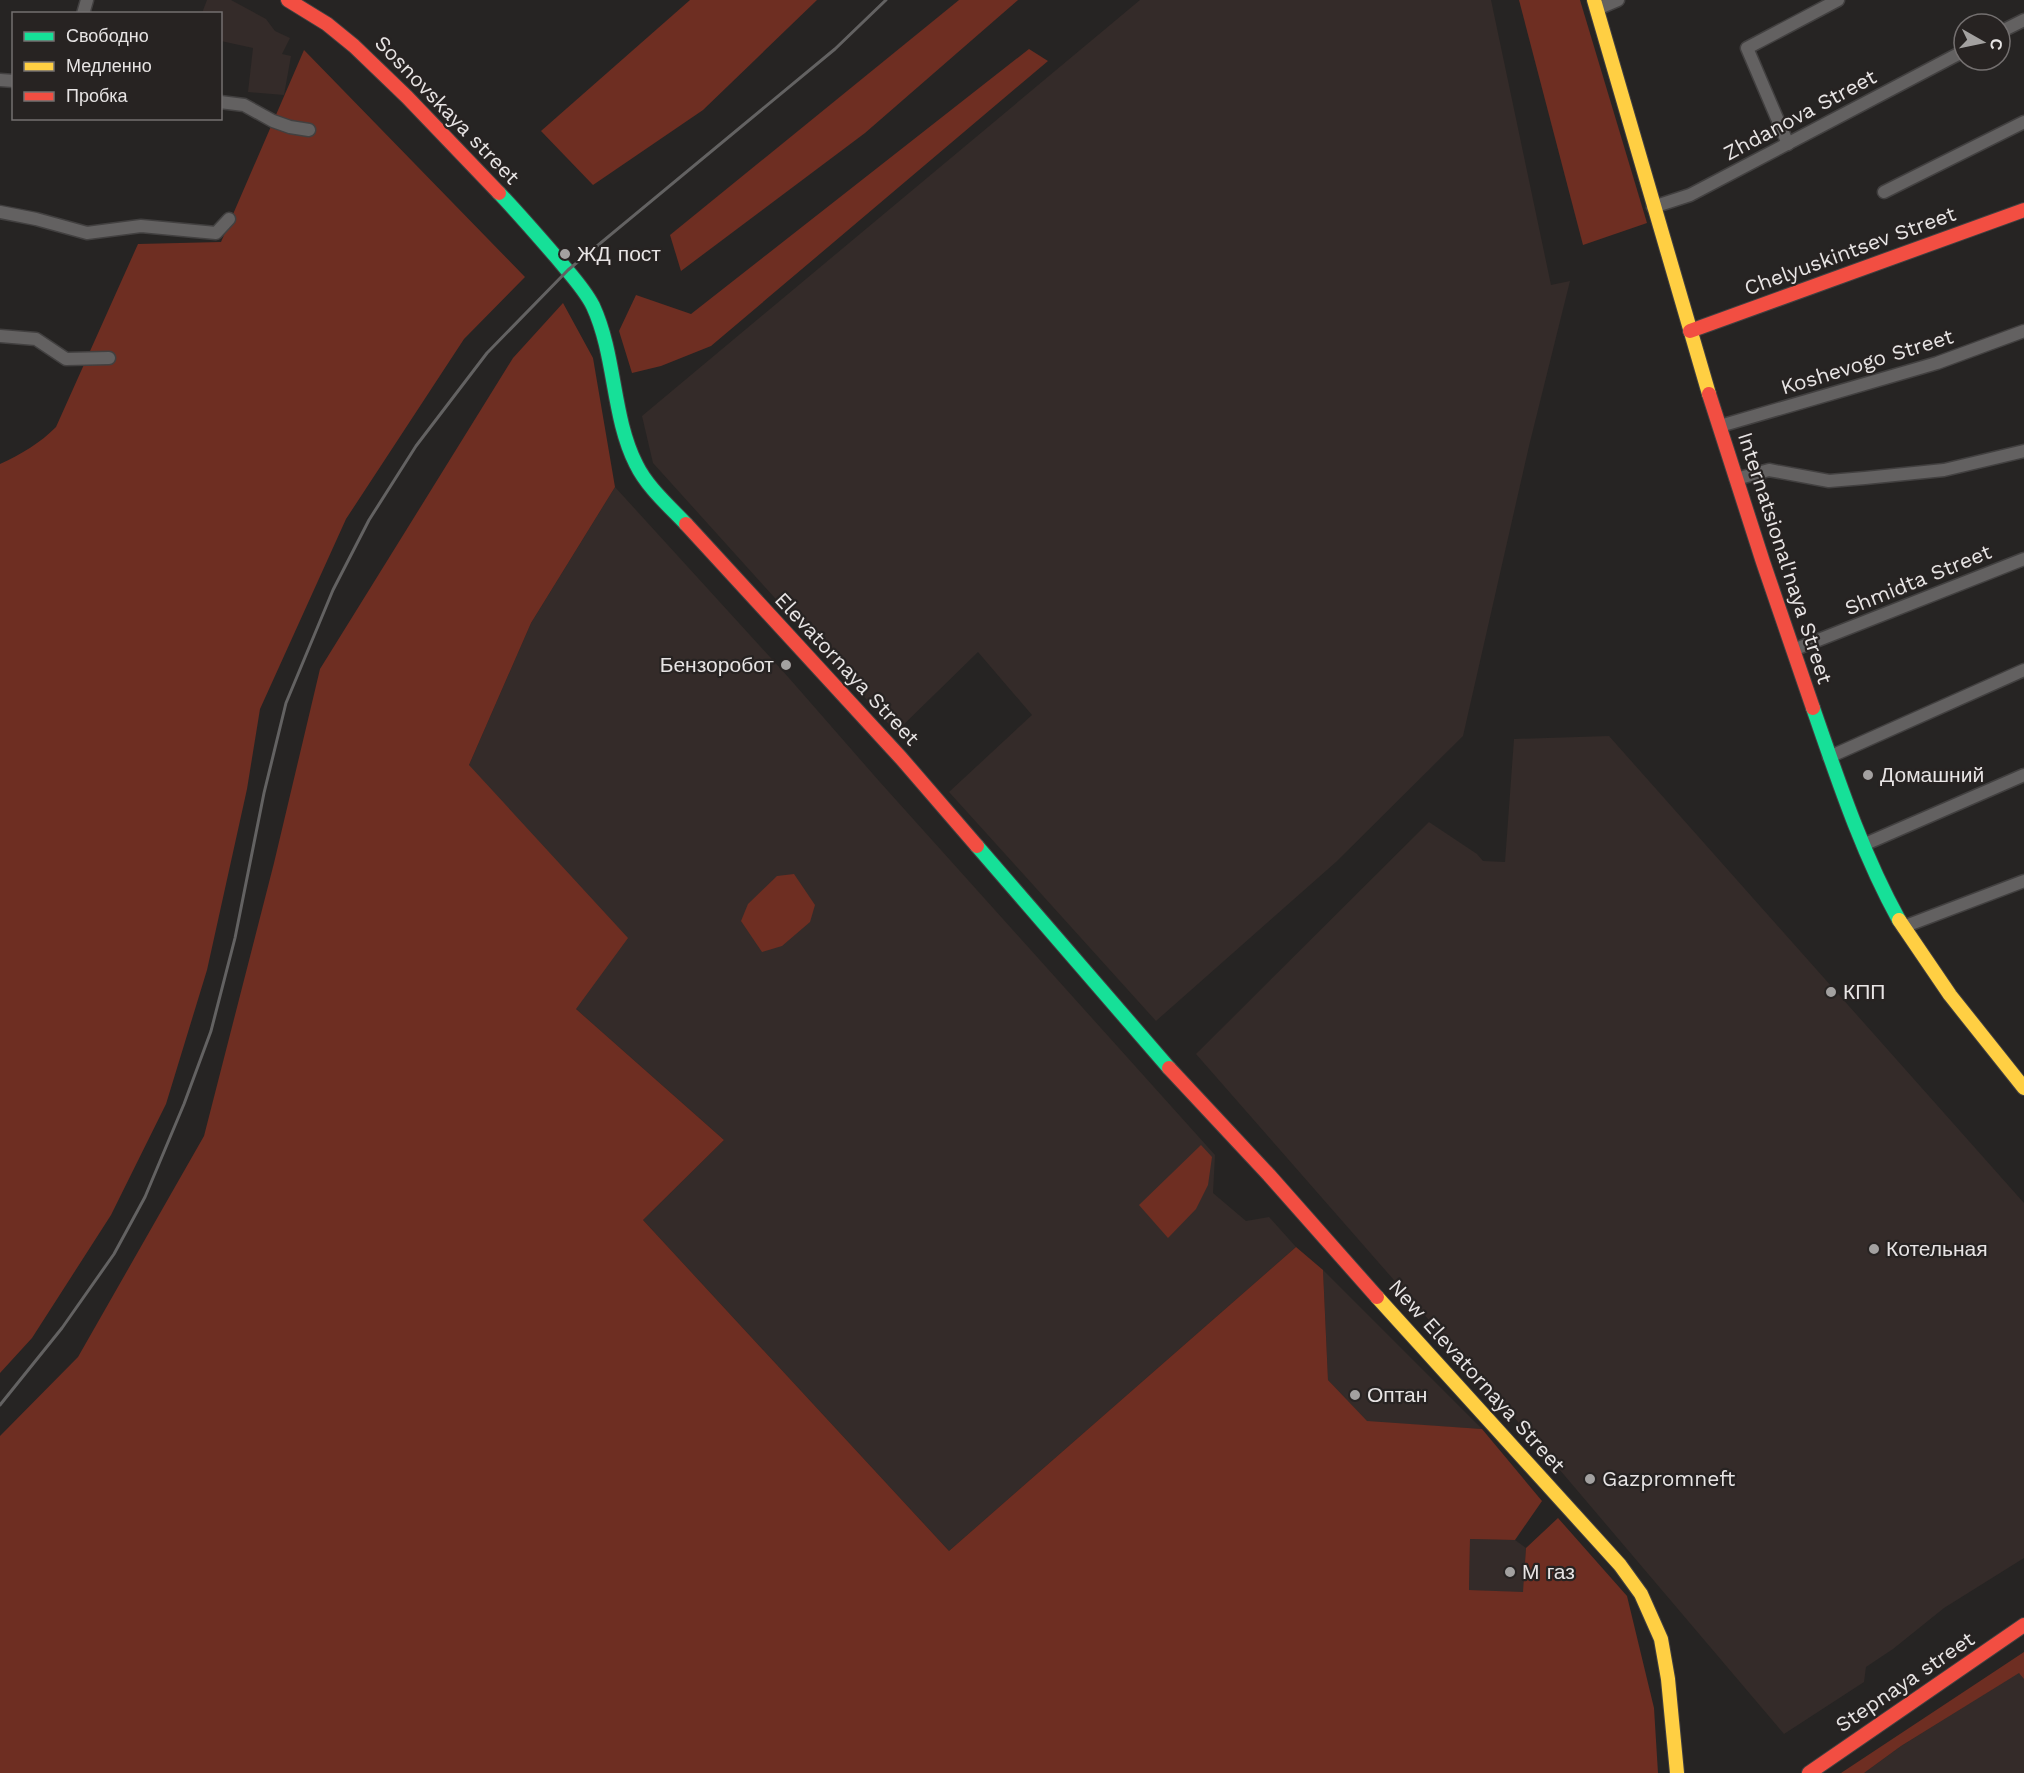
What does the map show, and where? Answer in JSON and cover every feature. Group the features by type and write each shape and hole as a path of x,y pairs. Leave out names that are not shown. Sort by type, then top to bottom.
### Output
{"main road":[{"name":"Sosnovskaya street","path":"288,0 327,24 387,77 515,210 566,268"},
{"name":"Internatsional'naya Street","path":"1596,4 1653,207 1736,478 1829,757 1863,845 1884,893 1903,927 1928,964 2024,1088"},
{"name":"Chelyuskintsev Street","path":"1690,331 2024,210"},
{"name":"Elevatornaya Street","path":"566,268 586,293 603,332 625,437 636,465 649,484 901,758 1154,1052"},
{"name":"New Elevatornaya Street","path":"1154,1052 1269,1175 1620,1565 1641,1594 1660,1639 1668,1679 1677,1773"},
{"name":"Stepnaya street","path":"1809,1773 2024,1625"}],"street":[{"path":"1596,4 1618,0"},
{"path":"1788,144 1747,48 1838,0"},
{"name":"Zhdanova Street","path":"1653,207 1690,195 1952,57"},
{"path":"222,102 243,105 273,121 309,130"},
{"path":"1884,192 2024,122"},
{"path":"0,212 87,233 141,226 216,233 229,219"},
{"name":"Koshevogo Street","path":"1720,426 1937,363 2024,331"},
{"path":"0,336 36,339 66,359 109,358"},
{"path":"1736,478 1769,470 1829,481 1865,478 1944,470 2024,451"},
{"name":"Shmidta Street","path":"1793,650 2024,559"},
{"path":"1829,757 2024,670"},
{"path":"1863,845 2024,775"},
{"path":"1903,927 2024,880"}],"shaded area":[{"path":"207,0 231,0 266,19 275,31 290,38 282,54 291,56 284,95 248,92 253,48 222,41 222,12 202,12"},
{"path":"690,0 817,0 703,110 593,185 541,131"},
{"path":"959,0 1018,0 865,133 681,271 670,235"},
{"path":"1140,0 1491,0 1551,285 1570,281 1529,446 1463,736 1336,862 1156,1021 949,792 1032,715 978,652 896,732 653,463 642,416"},
{"path":"1519,0 1580,0 1647,223 1583,245"},
{"path":"1029,49 1048,61 711,346 661,366 632,373 619,331 636,295 691,314"},
{"path":"304,50 525,277 464,339 346,519 260,709 247,789 207,970 166,1104 111,1215 32,1338 0,1373 0,464 30,448 56,427 138,244 221,242"},
{"path":"563,303 593,358 615,487 531,623 469,765 628,938 576,1009 724,1140 643,1220 949,1551 1296,1247 1323,1270 1328,1380 1367,1421 1482,1429 1542,1501 1515,1540 1470,1539 1469,1590 1523,1592 1526,1548 1558,1518 1627,1596 1654,1708 1658,1773 0,1773 0,1436 78,1357 204,1136 274,863 320,669 513,358"},
{"path":"615,487 789,678 1215,1155 1213,1193 1246,1221 1269,1217 1296,1247 949,1551 643,1220 724,1140 576,1009 469,765 531,623"},
{"path":"1609,736 2024,1203 2024,1558 1944,1608 1893,1649 1866,1667 1864,1682 1784,1734 1548,1456 1196,1054 1429,822 1477,854 1483,861 1505,862 1514,739"},
{"path":"794,874 815,905 810,922 782,946 762,952 741,921 748,904 777,876"},
{"path":"1201,1145 1212,1157 1208,1185 1196,1209 1168,1238 1139,1205"},
{"path":"1323,1270 1482,1429 1367,1422 1328,1380"},
{"path":"1470,1539 1515,1540 1526,1548 1524,1593 1469,1590"},
{"path":"2024,1652 2024,1679 2019,1673 1901,1746 1864,1773 1841,1773"},
{"path":"2024,1669 2024,1773 1864,1773 1901,1746"}],"railway":[{"path":"0,1405 62,1328 114,1254 145,1197 184,1104 211,1031 235,938 264,793 286,703 333,590 369,520 416,446 487,353 568,270 835,49 886,0"}],"traffic: fast":[{"path":"499,193 557,258 593,306 606,345 622,427 628,446 636,464 652,488 686,524"},
{"path":"1813,708 1862,842 1899,920"},
{"path":"977,846 1169,1068"}],"traffic: slow":[{"path":"1594,0 1709,394"},
{"path":"1899,920 1950,995 2024,1088"},
{"path":"1377,1297 1620,1565 1641,1594 1661,1639 1668,1679 1677,1773"}],"traffic: jam":[{"path":"288,0 327,24 354,46 407,97 499,193"},
{"path":"1690,331 2024,210"},
{"path":"1709,394 1813,708"},
{"path":"686,524 901,758 977,846"},
{"path":"1169,1068 1269,1175 1377,1297"},
{"path":"1809,1773 2024,1625"}],"place":[{"name":"ЖД пост","path":"565,254"},
{"name":"Бензоробот","path":"786,665"},
{"name":"Домашний","path":"1868,775"},
{"name":"КПП","path":"1831,992"},
{"name":"Котельная","path":"1874,1249"},
{"name":"Оптан","path":"1355,1395"},
{"name":"Gazpromneft","path":"1590,1479"},
{"name":"М газ","path":"1510,1572"}]}
